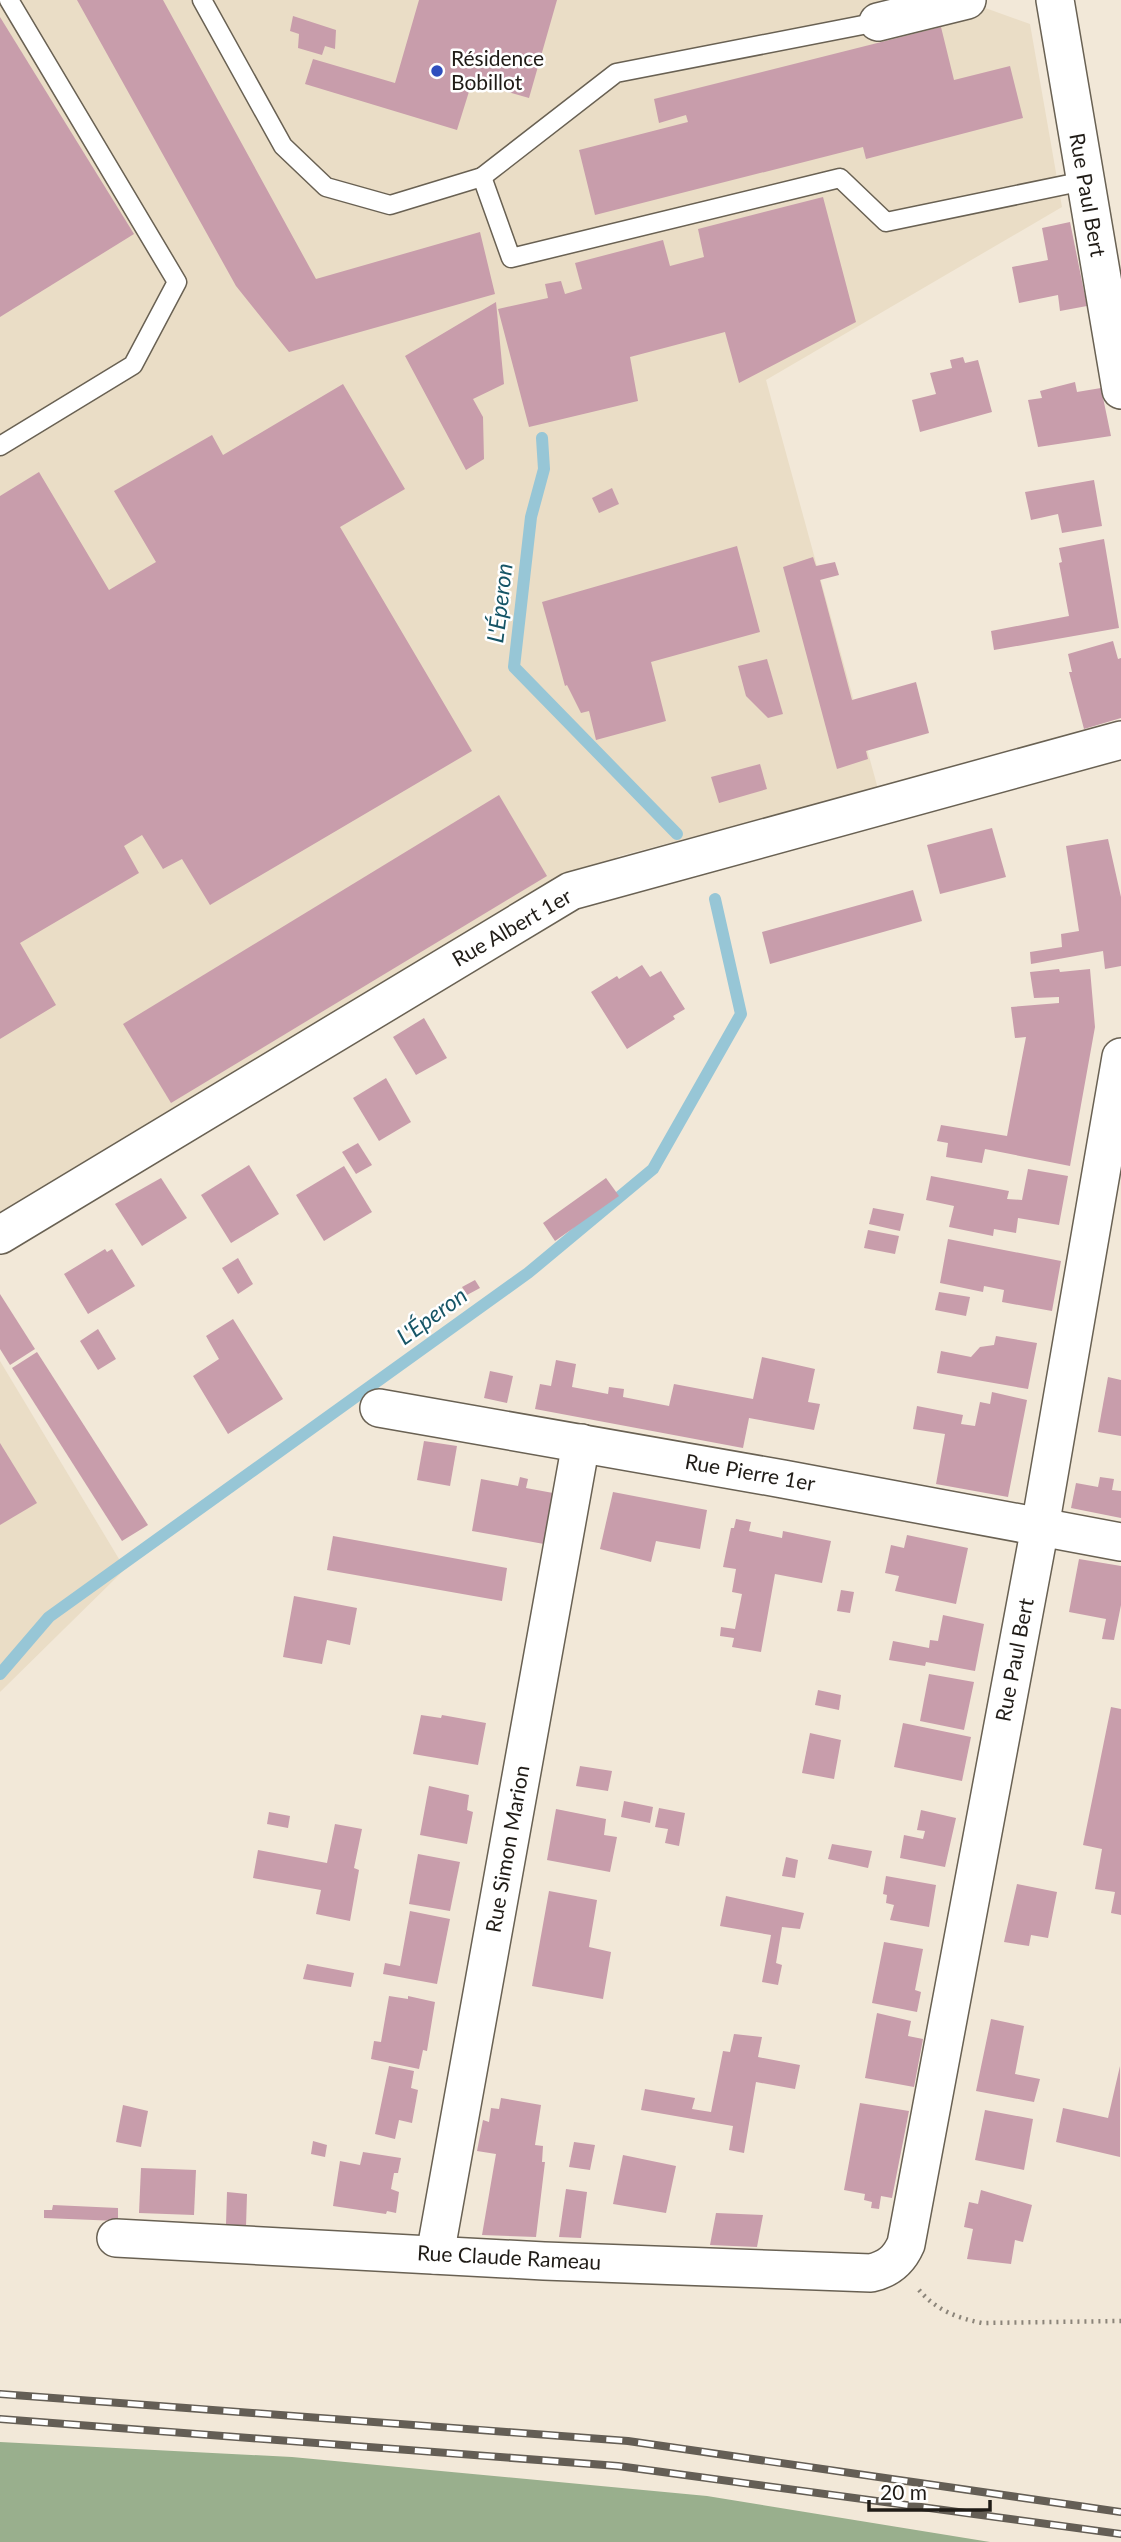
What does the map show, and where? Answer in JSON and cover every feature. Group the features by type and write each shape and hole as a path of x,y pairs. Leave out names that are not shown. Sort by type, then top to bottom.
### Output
{"street":[{"path":"878,22 967,0"},
{"name":"Rue Paul Bert","path":"1055,0 1084,181 1106,221 1121,390"},
{"name":"Rue Albert 1er","path":"0,1235 571,891 1121,740"},
{"name":"Rue Paul Bert","path":"898,2259 906,2244 1040,1527 1121,1057"},
{"name":"Rue Pierre 1er","path":"379,1408 1121,1542"},
{"name":"Rue Simon Marion","path":"435,2255 581,1443"},
{"name":"Rue Claude Rameau","path":"116,2238 435,2255 871,2273 889,2267 898,2259"}],"lane":[{"path":"0,446 133,365 177,282 9,0"},
{"path":"202,0 283,146 326,187 390,205 482,177 616,73 878,22"},
{"path":"482,177 511,258 840,178 886,222 1084,181"}],"path":[{"path":"898,2259 925,2298 940,2309 960,2318 982,2323 1121,2321"}],"shaded area":[{"path":"0,0 963,0 1030,24 1062,207 766,380 878,789 619,856 0,1227"},
{"path":"0,1361 125,1569 0,1692"}],"green space":[{"path":"0,2442 292,2457 707,2496 990,2542 0,2542"}],"building":[{"path":"77,0 163,0 316,279 480,232 495,294 289,352 236,286"},
{"name":"Résidence Bobillot","path":"419,0 557,0 529,98 472,82 457,130 305,84 313,59 395,83"},
{"path":"293,16 336,30 335,49 325,46 322,55 298,48 299,34 290,31"},
{"path":"0,17 134,234 0,317"},
{"path":"941,27 954,80 1010,66 1023,118 866,159 863,147 595,215 579,150 688,122 686,115 659,123 654,99"},
{"path":"823,197 856,322 739,383 725,332 630,357 638,401 529,427 498,309 548,298 545,284 561,281 565,294 582,289 575,263 663,240 670,266 704,257 698,229"},
{"path":"1070,222 1087,306 1060,311 1058,295 1019,303 1012,267 1048,260 1042,228"},
{"path":"496,302 504,384 473,399 483,417 484,459 466,470 405,356"},
{"path":"963,357 965,363 978,360 992,412 920,432 912,400 936,394 930,373 952,368 950,360"},
{"path":"1075,382 1077,392 1101,388 1111,436 1038,447 1028,400 1042,398 1040,391"},
{"path":"343,384 405,489 340,527 472,751 210,905 182,859 163,869 142,835 124,846 139,873 20,943 56,1005 0,1039 0,496 39,472 109,590 156,562 114,491 212,435 223,455"},
{"path":"1094,480 1102,526 1062,533 1058,514 1031,520 1025,492"},
{"path":"612,488 619,504 599,513 592,498"},
{"path":"1104,539 1119,628 994,650 991,631 1069,616 1059,563 1062,562 1059,548"},
{"path":"737,546 760,632 651,662 666,721 596,740 589,711 581,713 567,685 565,686 542,602"},
{"path":"813,557 816,566 835,562 839,575 820,580 852,700 916,682 929,733 866,751 868,759 837,769 783,567"},
{"path":"1113,641 1118,659 1121,658 1121,718 1084,729 1069,672 1072,672 1068,654"},
{"path":"767,659 783,714 768,718 746,696 738,666"},
{"path":"760,764 767,789 719,803 711,777"},
{"path":"499,795 547,876 171,1103 123,1024"},
{"path":"992,828 1006,877 940,894 927,845"},
{"path":"1108,839 1121,897 1121,966 1105,969 1103,951 1031,964 1030,952 1062,947 1061,934 1079,931 1066,846"},
{"path":"913,890 922,921 770,964 762,932"},
{"path":"642,965 650,977 661,971 685,1009 673,1016 675,1019 627,1049 591,992"},
{"path":"1059,969 1060,972 1090,969 1095,1027 1070,1166 985,1149 982,1163 946,1157 948,1143 937,1141 941,1125 1007,1136 1026,1037 1015,1038 1011,1007 1059,1003 1059,997 1034,998 1030,972"},
{"path":"424,1018 447,1058 416,1075 393,1037"},
{"path":"386,1078 411,1122 379,1141 353,1098"},
{"path":"358,1143 372,1165 356,1174 342,1152"},
{"path":"249,1165 279,1214 231,1243 201,1195"},
{"path":"344,1166 372,1212 324,1241 296,1195"},
{"path":"1028,1169 1068,1176 1059,1225 1018,1218 1016,1233 994,1229 993,1236 949,1227 954,1206 926,1200 931,1176 1009,1191 1007,1199 1022,1200"},
{"path":"161,1178 187,1218 142,1246 115,1204"},
{"path":"606,1178 619,1196 555,1241 543,1223"},
{"path":"873,1208 904,1214 900,1231 869,1224"},
{"path":"868,1230 899,1236 895,1254 864,1248"},
{"path":"948,1239 1061,1261 1052,1311 1002,1302 1004,1290 984,1286 983,1292 940,1283"},
{"path":"105,1249 107,1252 112,1249 135,1286 88,1314 64,1274"},
{"path":"238,1258 253,1284 238,1294 222,1268"},
{"path":"475,1280 480,1288 467,1295 462,1287"},
{"path":"939,1292 970,1297 966,1316 935,1310"},
{"path":"0,1294 35,1349 10,1365 0,1349"},
{"path":"233,1319 283,1399 228,1434 193,1376 219,1359 206,1336"},
{"path":"98,1329 116,1359 98,1370 80,1341"},
{"path":"996,1336 1037,1343 1028,1389 937,1373 941,1351 971,1357 980,1347 994,1345"},
{"path":"37,1352 148,1525 122,1541 12,1368"},
{"path":"762,1357 815,1369 808,1402 820,1404 814,1430 749,1418 743,1448 535,1409 540,1384 551,1386 556,1360 576,1364 572,1387 608,1394 609,1387 624,1389 623,1397 669,1406 674,1384 753,1399"},
{"path":"490,1371 513,1376 507,1403 484,1398"},
{"path":"1108,1377 1121,1380 1121,1436 1098,1432"},
{"path":"992,1392 1027,1400 1008,1497 936,1484 945,1434 913,1429 917,1406 963,1415 961,1424 975,1426 980,1402 990,1404"},
{"path":"424,1441 457,1446 450,1486 417,1480"},
{"path":"0,1443 37,1503 0,1525"},
{"path":"520,1477 528,1479 526,1488 553,1493 544,1544 472,1531 481,1479 518,1486"},
{"path":"1100,1477 1114,1479 1112,1490 1121,1491 1121,1518 1071,1508 1076,1483 1098,1487"},
{"path":"613,1492 707,1510 700,1549 656,1541 651,1562 600,1549"},
{"path":"736,1519 751,1522 749,1531 782,1538 783,1531 831,1541 822,1583 775,1574 761,1652 732,1647 734,1638 720,1636 721,1627 735,1629 742,1594 732,1592 736,1569 723,1567 731,1528 734,1528"},
{"path":"907,1535 968,1548 956,1604 895,1591 899,1576 885,1573 891,1545 904,1548"},
{"path":"333,1536 507,1568 502,1601 327,1570"},
{"path":"1079,1559 1121,1566 1121,1605 1114,1640 1102,1639 1106,1619 1069,1612"},
{"path":"841,1590 854,1592 850,1613 837,1611"},
{"path":"294,1596 357,1608 350,1645 327,1640 322,1664 283,1657"},
{"path":"943,1615 984,1624 975,1671 926,1662 925,1666 889,1660 893,1641 929,1648 930,1640 938,1641"},
{"path":"929,1674 974,1682 964,1730 920,1721"},
{"path":"818,1690 841,1695 839,1710 815,1705"},
{"path":"1111,1707 1121,1709 1121,1915 1111,1913 1115,1892 1095,1889 1102,1849 1083,1845"},
{"path":"421,1715 441,1718 442,1715 486,1723 478,1765 413,1754"},
{"path":"903,1723 971,1737 962,1781 894,1767"},
{"path":"810,1733 841,1740 834,1779 802,1773"},
{"path":"580,1766 612,1771 608,1791 576,1786"},
{"path":"429,1786 469,1795 467,1810 473,1812 467,1844 420,1835"},
{"path":"624,1801 653,1807 650,1823 621,1817"},
{"path":"659,1808 685,1813 679,1846 665,1843 668,1829 655,1827"},
{"path":"556,1809 606,1819 604,1835 617,1837 610,1872 547,1860"},
{"path":"921,1810 956,1818 945,1867 900,1858 904,1835 923,1839 925,1831 917,1830"},
{"path":"269,1812 290,1816 288,1828 267,1824"},
{"path":"335,1824 362,1829 354,1868 359,1870 350,1921 316,1914 321,1890 253,1878 258,1850 327,1863"},
{"path":"832,1844 872,1851 868,1868 828,1859"},
{"path":"418,1854 460,1862 450,1911 409,1904"},
{"path":"786,1857 798,1860 795,1878 782,1876"},
{"path":"886,1876 936,1885 929,1927 890,1920 894,1905 886,1903 887,1895 883,1894"},
{"path":"1017,1884 1057,1892 1048,1938 1031,1935 1029,1946 1004,1942"},
{"path":"549,1891 597,1900 589,1947 611,1952 603,1999 532,1986"},
{"path":"726,1896 804,1913 800,1929 782,1927 776,1963 782,1965 778,1985 762,1982 771,1935 720,1926"},
{"path":"410,1911 450,1919 437,1984 383,1974 385,1963 400,1966"},
{"path":"884,1942 923,1949 915,1990 921,1992 917,2012 872,2003"},
{"path":"307,1964 354,1973 351,1987 303,1979"},
{"path":"389,1996 408,1999 408,1996 435,2002 427,2051 423,2050 419,2069 371,2059 374,2041 381,2042"},
{"path":"877,2013 911,2021 908,2036 923,2039 914,2087 865,2078"},
{"path":"991,2019 1024,2026 1015,2074 1040,2079 1034,2102 976,2091"},
{"path":"734,2034 762,2037 758,2057 800,2065 795,2089 756,2082 744,2153 729,2150 733,2126 641,2110 645,2089 695,2098 692,2109 711,2112 723,2051 730,2052"},
{"path":"389,2066 414,2071 411,2088 418,2090 412,2123 399,2120 395,2139 375,2134"},
{"path":"1120,2066 1120,2157 1056,2142 1063,2108 1108,2118"},
{"path":"501,2098 541,2105 535,2145 543,2146 542,2162 545,2162 536,2237 482,2235 496,2154 477,2151 483,2120 489,2122 491,2108 499,2109"},
{"path":"860,2103 909,2111 892,2198 881,2196 879,2209 871,2208 872,2202 864,2200 865,2194 844,2190"},
{"path":"123,2105 148,2111 141,2147 116,2142"},
{"path":"985,2110 1033,2119 1024,2170 975,2160"},
{"path":"313,2141 327,2145 325,2157 311,2154"},
{"path":"574,2142 595,2145 590,2170 569,2167"},
{"path":"363,2152 401,2158 391,2189 399,2192 396,2213 333,2206 340,2161 360,2165"},
{"path":"623,2155 676,2166 666,2213 613,2204"},
{"path":"141,2168 196,2170 194,2215 139,2213"},
{"path":"566,2189 587,2192 581,2238 559,2237"},
{"path":"981,2190 1032,2205 1023,2242 1015,2240 1011,2264 967,2259 973,2229 964,2227 969,2202 978,2204"},
{"path":"227,2192 247,2194 246,2226 226,2225"},
{"path":"53,2205 118,2208 118,2221 44,2218 44,2210 52,2210"},
{"path":"716,2213 763,2215 757,2247 710,2245"}],"waterway":[{"name":"L'Éperon","path":"542,438 544,469 531,517 514,667 677,834"},
{"name":"L'Éperon","path":"0,1674 49,1617 528,1273 653,1169 741,1014 715,899"}],"railway":[{"path":"0,2394 628,2441 1121,2512"},
{"path":"0,2419 618,2466 1121,2534"}],"place":[{"name":"Résidence Bobillot","path":"437,71"}]}
